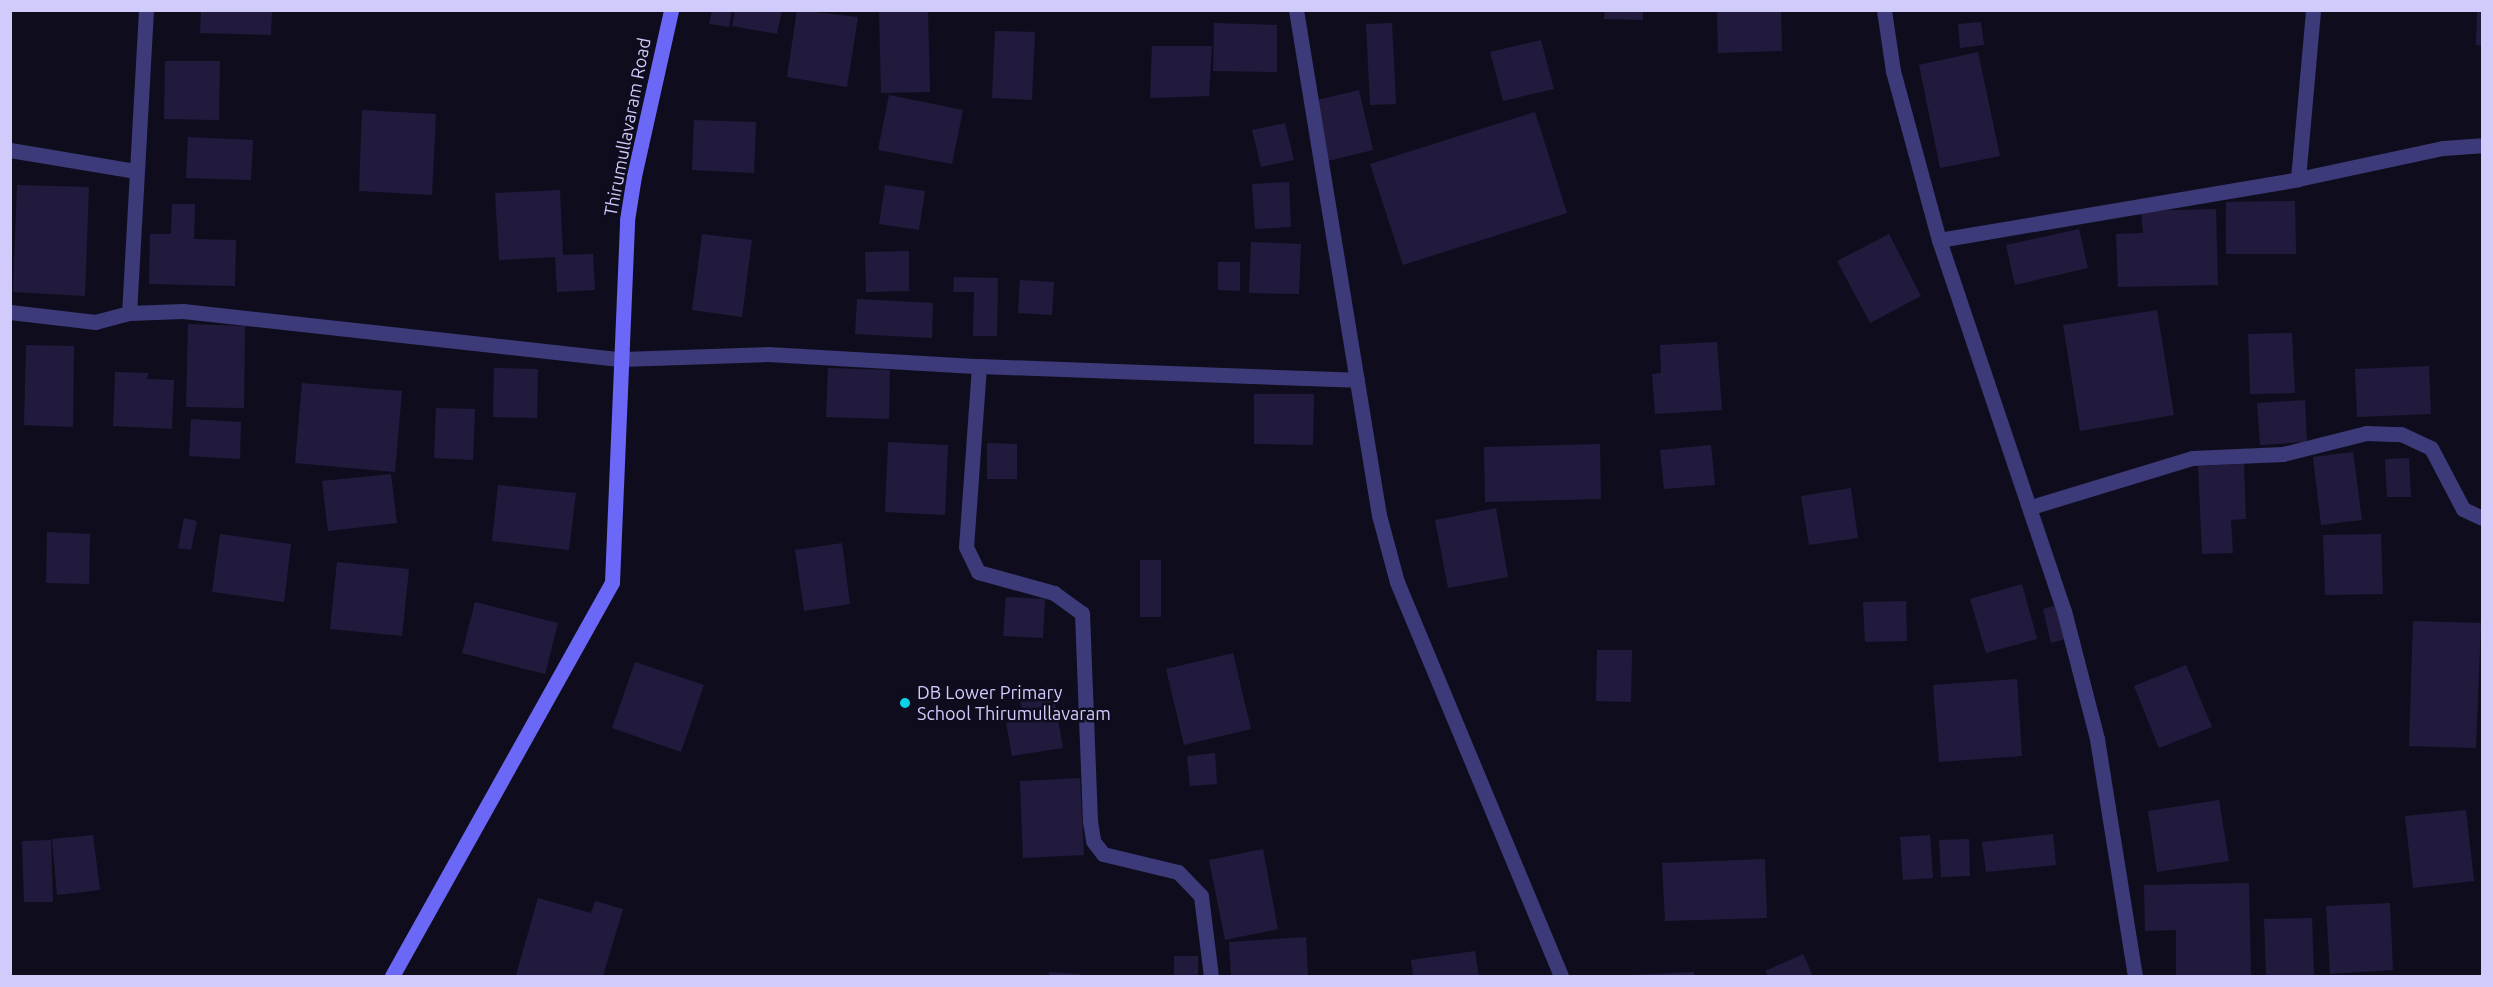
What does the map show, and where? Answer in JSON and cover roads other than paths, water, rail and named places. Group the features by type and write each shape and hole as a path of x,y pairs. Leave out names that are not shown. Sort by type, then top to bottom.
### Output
{"street":[{"path":"129,313 146,10"},
{"name":"Thirumullavaram Road","path":"392,976 612,582 627,220 634,176 671,10"},
{"path":"1296,10 1379,515 1397,582 1561,976"},
{"path":"1884,10 1893,71 1939,240 2031,507 2064,611 2097,739 2135,976"},
{"path":"2298,179 2313,10"},
{"path":"1939,240 2298,179 2443,148 2482,145"},
{"path":"10,150 136,171"},
{"path":"10,312 94,322 129,313 183,311 621,359 768,354 979,366 1357,380"},
{"path":"979,366 966,547 978,572 1054,593 1082,613 1090,821 1093,841 1103,854 1178,872 1201,896 1211,976"},
{"path":"2031,507 2192,458 2283,454 2366,433 2401,434 2431,448 2463,510 2482,518"}],"place":[{"name":"DB Lower Primary School Thirumullavaram","path":"905,703"}]}
